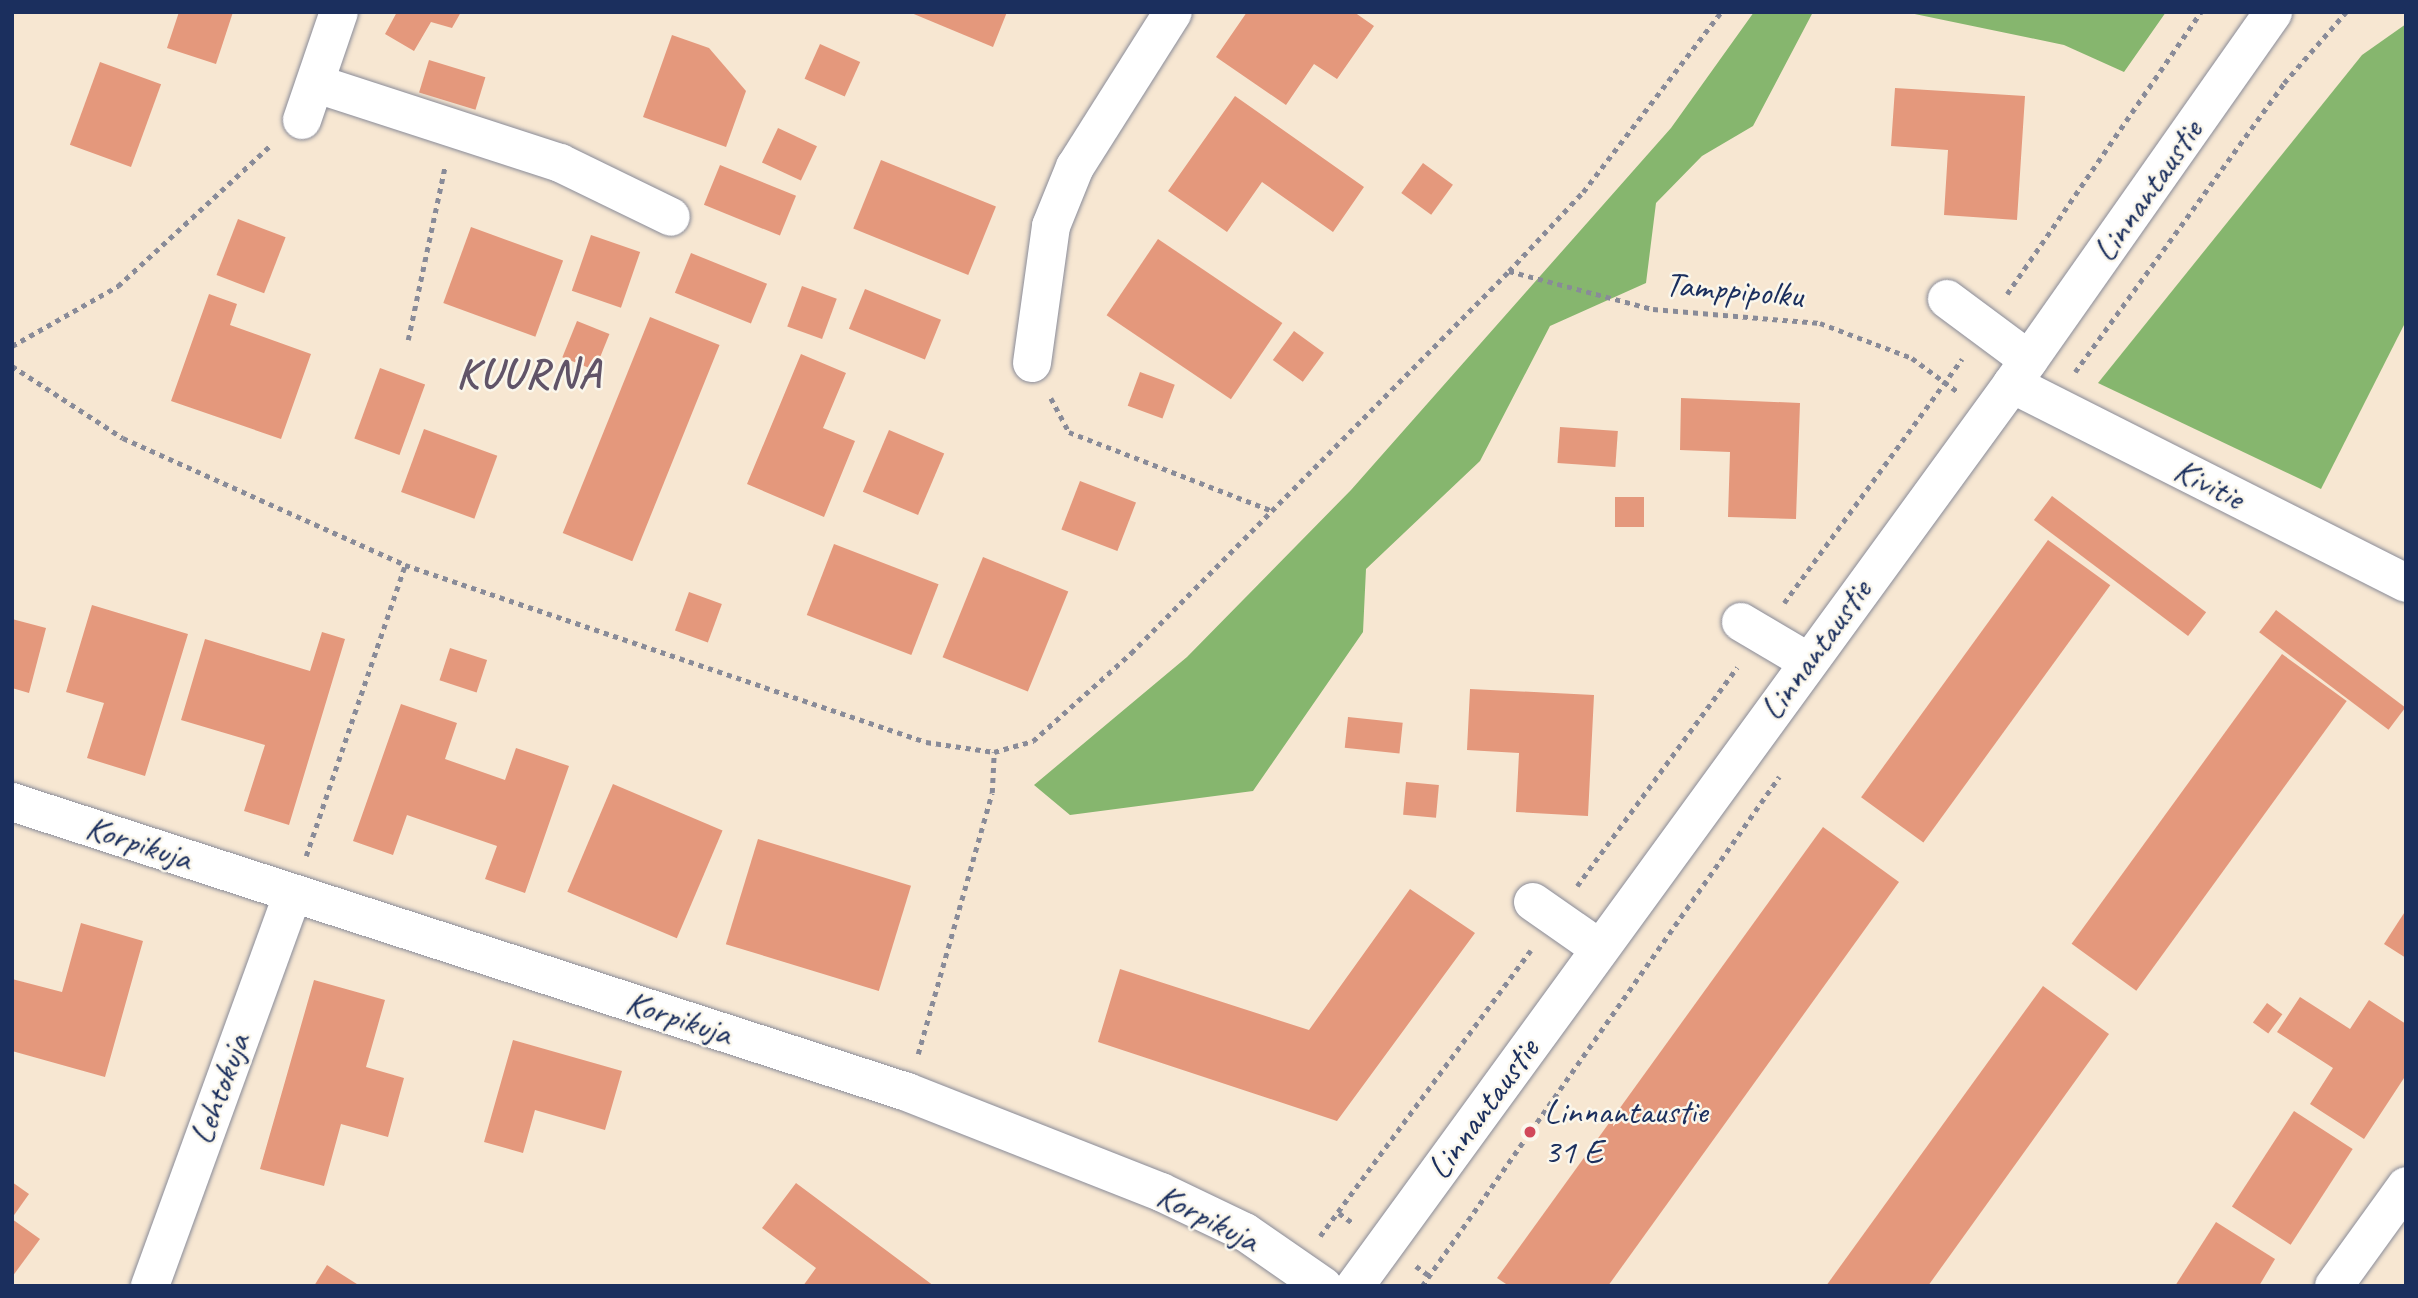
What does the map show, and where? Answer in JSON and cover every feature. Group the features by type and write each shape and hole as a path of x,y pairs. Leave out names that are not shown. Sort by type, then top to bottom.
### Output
{"street":[{"path":"302,120 317,84 340,12"},
{"path":"1032,363 1051,226 1075,167 1173,12"},
{"name":"Linnantaustie","path":"1355,1286 1807,661 2020,372 2273,12"},
{"path":"317,84 560,163 671,217"},
{"name":"Kivitie","path":"1947,299 1984,327 2020,372 2406,583"},
{"path":"1751,628 1807,661"},
{"name":"Korpikuja","path":"12,802 907,1092 1161,1192 1245,1232 1323,1286"},
{"name":"Lehtokuja","path":"150,1286 293,894"},
{"path":"1544,910 1599,948"},
{"path":"2334,1286 2406,1186"}],"path":[{"path":"12,366 124,438 405,565 926,742 995,752 1033,741 1273,511 1509,271 1583,192 1721,12"},
{"path":"1339,1213 1544,910 1751,628 1945,383 2201,12"},
{"path":"12,346 118,286 302,120"},
{"path":"408,340 455,131"},
{"name":"Tamppipolku","path":"1509,271 1653,309 1820,323 1912,358 1945,383"},
{"path":"1032,363 1069,432 1273,511"},
{"path":"293,894 405,565"},
{"path":"907,1092 992,793 995,752"},
{"path":"1422,1286 1787,766"}],"green space":[{"path":"1754,12 1813,12 1753,126 1702,156 1656,203 1646,283 1550,326 1480,461 1366,569 1363,632 1253,791 1070,815 1034,785 1187,657 1351,490 1671,128"},
{"path":"1905,12 2166,12 2124,72 2064,45"},
{"path":"2406,24 2406,321 2321,489 2098,383 2362,55"}],"building":[{"path":"179,12 233,12 216,64 167,48"},
{"path":"397,12 461,12 452,28 431,22 414,51 385,34"},
{"path":"909,12 1007,12 993,47"},
{"path":"1247,12 1354,12 1374,26 1337,79 1314,64 1286,105 1216,57"},
{"path":"672,35 709,48 746,91 726,147 643,117"},
{"path":"820,44 860,62 845,97 805,79"},
{"path":"429,60 485,77 475,110 419,93"},
{"path":"100,62 161,84 131,167 70,145"},
{"path":"1895,88 2025,96 2017,220 1944,215 1948,150 1891,146"},
{"path":"1235,96 1364,187 1333,232 1262,182 1227,232 1168,191"},
{"path":"778,128 817,146 801,181 762,162"},
{"path":"881,160 996,206 968,275 853,229"},
{"path":"1423,163 1453,185 1431,215 1401,193"},
{"path":"720,165 796,196 780,236 704,205"},
{"path":"238,219 286,237 264,293 216,275"},
{"path":"471,227 563,261 535,337 443,303"},
{"path":"591,235 640,252 621,308 572,291"},
{"path":"1158,239 1282,323 1231,399 1107,315"},
{"path":"691,253 767,284 751,324 675,293"},
{"path":"802,286 837,299 822,339 787,326"},
{"path":"865,289 941,320 925,360 849,329"},
{"path":"209,294 237,304 230,325 311,354 281,439 171,401"},
{"path":"650,317 720,345 632,561 563,533"},
{"path":"577,321 609,334 595,370 562,357"},
{"path":"1294,331 1324,353 1303,382 1273,360"},
{"path":"801,354 846,373 823,428 855,441 824,517 747,484"},
{"path":"380,368 425,384 399,455 354,438"},
{"path":"1140,372 1175,385 1162,418 1128,406"},
{"path":"1681,398 1800,403 1796,519 1728,517 1730,452 1680,450"},
{"path":"1560,427 1618,431 1615,467 1557,463"},
{"path":"424,429 497,456 474,519 401,492"},
{"path":"889,430 944,453 918,515 863,492"},
{"path":"1080,481 1136,503 1117,551 1061,530"},
{"path":"2052,496 2206,612 2188,636 2034,520"},
{"path":"1615,497 1644,497 1644,527 1615,527"},
{"path":"2048,540 2110,585 1923,843 1861,797"},
{"path":"834,544 939,584 911,655 807,615"},
{"path":"983,557 1068,591 1028,692 943,657"},
{"path":"689,592 722,604 708,642 675,631"},
{"path":"92,605 188,634 145,776 87,758 104,703 66,692"},
{"path":"2276,610 2405,707 2389,730 2259,632"},
{"path":"12,619 46,628 29,693 12,688"},
{"path":"322,632 345,639 289,825 244,811 265,745 181,720 205,639 310,671"},
{"path":"450,648 487,660 477,692 439,680"},
{"path":"2282,654 2347,701 2136,991 2072,944"},
{"path":"1470,689 1594,695 1588,816 1516,812 1519,753 1467,750"},
{"path":"401,704 457,723 445,759 505,780 516,748 569,766 525,893 485,879 497,846 407,815 393,855 353,841"},
{"path":"1348,717 1403,723 1399,754 1345,748"},
{"path":"1406,782 1439,785 1436,818 1403,815"},
{"path":"613,784 723,830 677,938 567,892"},
{"path":"1823,827 1899,882 1608,1286 1509,1286 1497,1278"},
{"path":"758,839 911,886 879,991 726,944"},
{"path":"1410,889 1475,933 1337,1121 1098,1042 1120,969 1309,1030"},
{"path":"2406,910 2406,958 2384,944"},
{"path":"81,923 143,941 105,1077 12,1051 12,979 62,992"},
{"path":"314,980 385,1000 366,1067 404,1078 388,1137 341,1124 324,1186 260,1169"},
{"path":"2043,986 2109,1034 1928,1286 1826,1286"},
{"path":"2300,997 2350,1029 2369,1000 2406,1024 2406,1075 2364,1139 2310,1104 2333,1068 2277,1032"},
{"path":"2267,1003 2282,1014 2268,1034 2253,1022"},
{"path":"513,1040 622,1071 605,1130 535,1110 523,1153 484,1142"},
{"path":"2294,1111 2353,1149 2291,1245 2232,1207"},
{"path":"12,1182 29,1194 12,1218"},
{"path":"796,1183 934,1286 803,1286 816,1268 762,1228"},
{"path":"12,1219 40,1239 12,1277"},
{"path":"2216,1222 2275,1259 2259,1286 2175,1286"},
{"path":"327,1265 360,1286 314,1286"}],"place":[{"name":"Linnantaustie 31 E","path":"1530,1132"}],"district":[{"name":"KUURNA","path":"529,374"}]}
